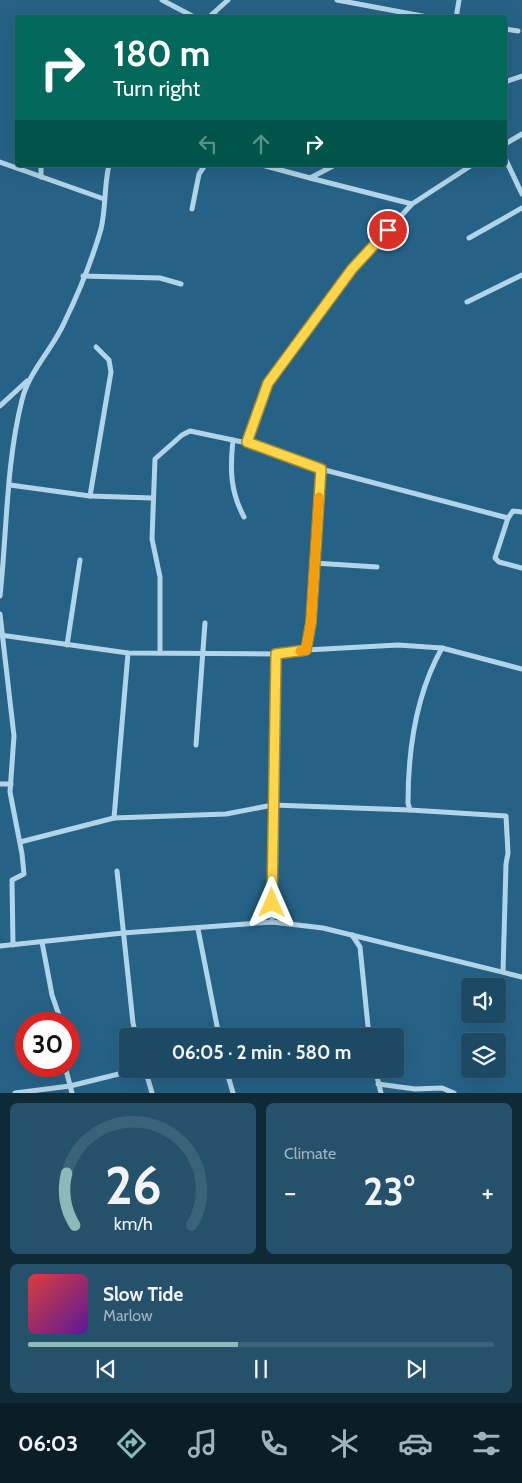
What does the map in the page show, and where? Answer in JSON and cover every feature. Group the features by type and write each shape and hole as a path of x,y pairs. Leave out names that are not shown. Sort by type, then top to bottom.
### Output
{"street":[{"path":"162,0 190,15"},
{"path":"211,15 228,0"},
{"path":"337,0 417,15"},
{"path":"456,15 459,0"},
{"path":"507,29 518,31"},
{"path":"507,81 522,76"},
{"path":"507,143 522,134"},
{"path":"0,162 104,200"},
{"path":"507,162 522,194"},
{"path":"41,167 41,177"},
{"path":"1,404 29,379 51,348 65,321 101,228 109,167"},
{"path":"192,209 199,174 204,167"},
{"path":"269,167 412,204"},
{"path":"310,178 331,167"},
{"path":"247,442 268,383 352,269 412,204 469,167"},
{"path":"469,238 522,208"},
{"path":"467,302 522,275"},
{"path":"83,276 160,278 181,284"},
{"path":"90,496 111,372 109,360 96,347"},
{"path":"0,596 10,485 19,413 29,379"},
{"path":"160,653 160,577 152,539 152,498 155,459 182,435 190,431 247,442 321,469 508,518"},
{"path":"233,440 231,460 233,488 235,500 244,517"},
{"path":"306,650 311,622 321,469"},
{"path":"10,485 90,496 152,498"},
{"path":"522,512 513,511 508,518 495,558 499,562 522,568"},
{"path":"67,646 80,560"},
{"path":"314,563 377,567"},
{"path":"0,614 14,736 10,792 24,874 12,880 13,945"},
{"path":"196,745 204,653 204,623"},
{"path":"1,635 67,646 128,653 276,654 306,650 398,644 442,648 522,669"},
{"path":"410,810 408,781 417,715 431,668 442,648"},
{"path":"114,818 128,653"},
{"path":"272,922 276,654"},
{"path":"0,784 11,784"},
{"path":"20,842 114,818 226,814 273,805 506,816 508,853 506,864 503,972"},
{"path":"118,871 134,1028"},
{"path":"0,946 123,933 198,929 272,922 323,928 522,977"},
{"path":"198,929 217,1028"},
{"path":"352,935 360,947 368,1028"},
{"path":"42,942 52,995 58,1012"},
{"path":"15,1093 70,1086 119,1074"},
{"path":"68,1077 72,1093"},
{"path":"148,1078 152,1093"},
{"path":"228,1078 232,1093"},
{"path":"377,1078 381,1093"},
{"path":"378,1084 415,1089 442,1088 454,1093"}],"slow traffic":[{"path":"300,651 306,650 311,622 319,497"}],"route":[{"path":"272,903 272,809 276,654 306,650 311,622 321,469 247,442 268,383 352,269 388,230"}]}
